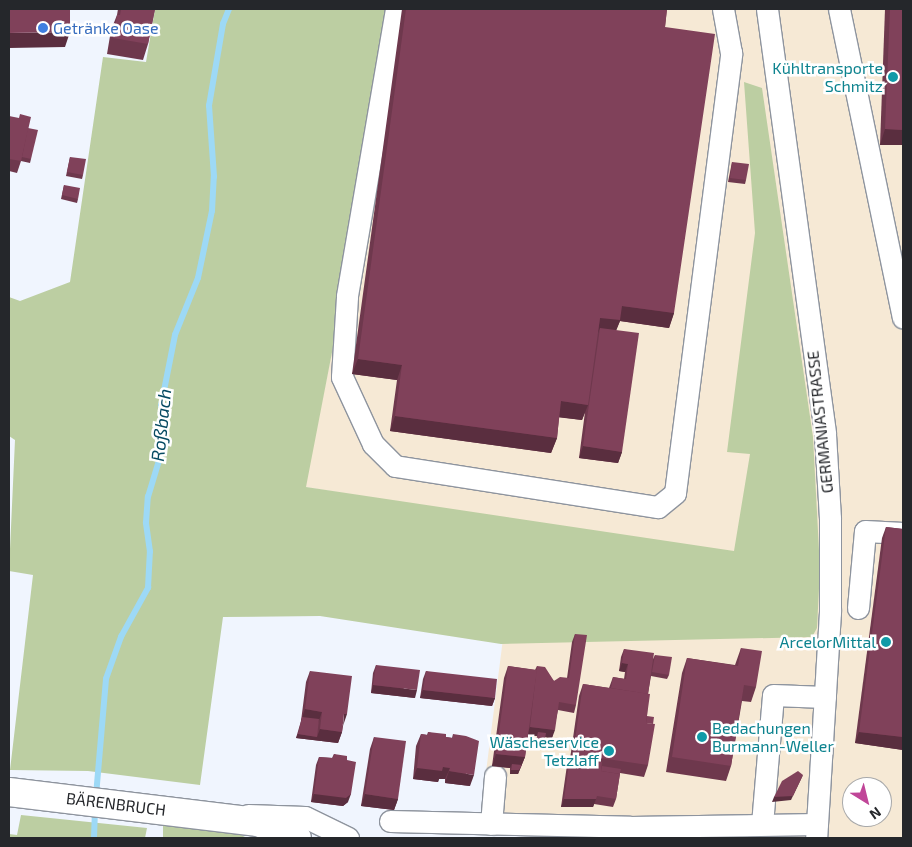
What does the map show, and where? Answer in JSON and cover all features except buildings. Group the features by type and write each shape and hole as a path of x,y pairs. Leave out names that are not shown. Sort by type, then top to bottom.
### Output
{"main road":[{"name":"BÄRENBRUCH","path":"9,792 223,816 301,828"}],"street":[{"path":"396,9 347,297 342,377 373,444 395,466 658,507 675,493 731,53 723,9"},
{"name":"GERMANIASTRASSE","path":"767,9 825,434 832,568 826,696 816,831"},
{"path":"839,9 903,317"},
{"path":"858,608 865,531 903,533"},
{"path":"762,824 773,695 826,696"},
{"path":"491,824 495,776"},
{"path":"390,822 630,827 762,824 816,831"},
{"name":"BÄRENBRUCH","path":"301,828 348,838"}],"shaded area":[{"path":"391,9 903,9 903,838 629,838 630,827 480,819 518,521 305,487 345,285"}],"green space":[{"path":"155,9 391,9 345,285 306,487 734,551 750,454 727,452 755,233 744,82 762,88 813,437 820,569 817,628 812,637 501,644 320,616 223,617 200,785 88,771 10,770 33,575 9,571 15,440 9,436 9,297 20,301 70,282 103,57 146,62"},
{"path":"21,815 147,828 145,838 9,838 9,834 17,835"},
{"path":"163,824 231,830 247,838 163,838"}],"waterway":[{"name":"Roßbach","path":"96,796 106,679 121,637 148,588 150,552 146,523 148,497 161,454 161,406 175,335 198,278 212,211 214,177 209,106 223,24 229,9"},
{"name":"Roßbach","path":"94,838 95,810"}],"place":[{"name":"Getränke Oase","path":"43,28"},
{"name":"Kühltransporte Schmitz","path":"893,77"},
{"name":"ArcelorMittal","path":"886,642"},
{"name":"Bedachungen Burmann-Weller","path":"702,737"},
{"name":"Wäscheservice Tetzlaff","path":"609,751"}]}
